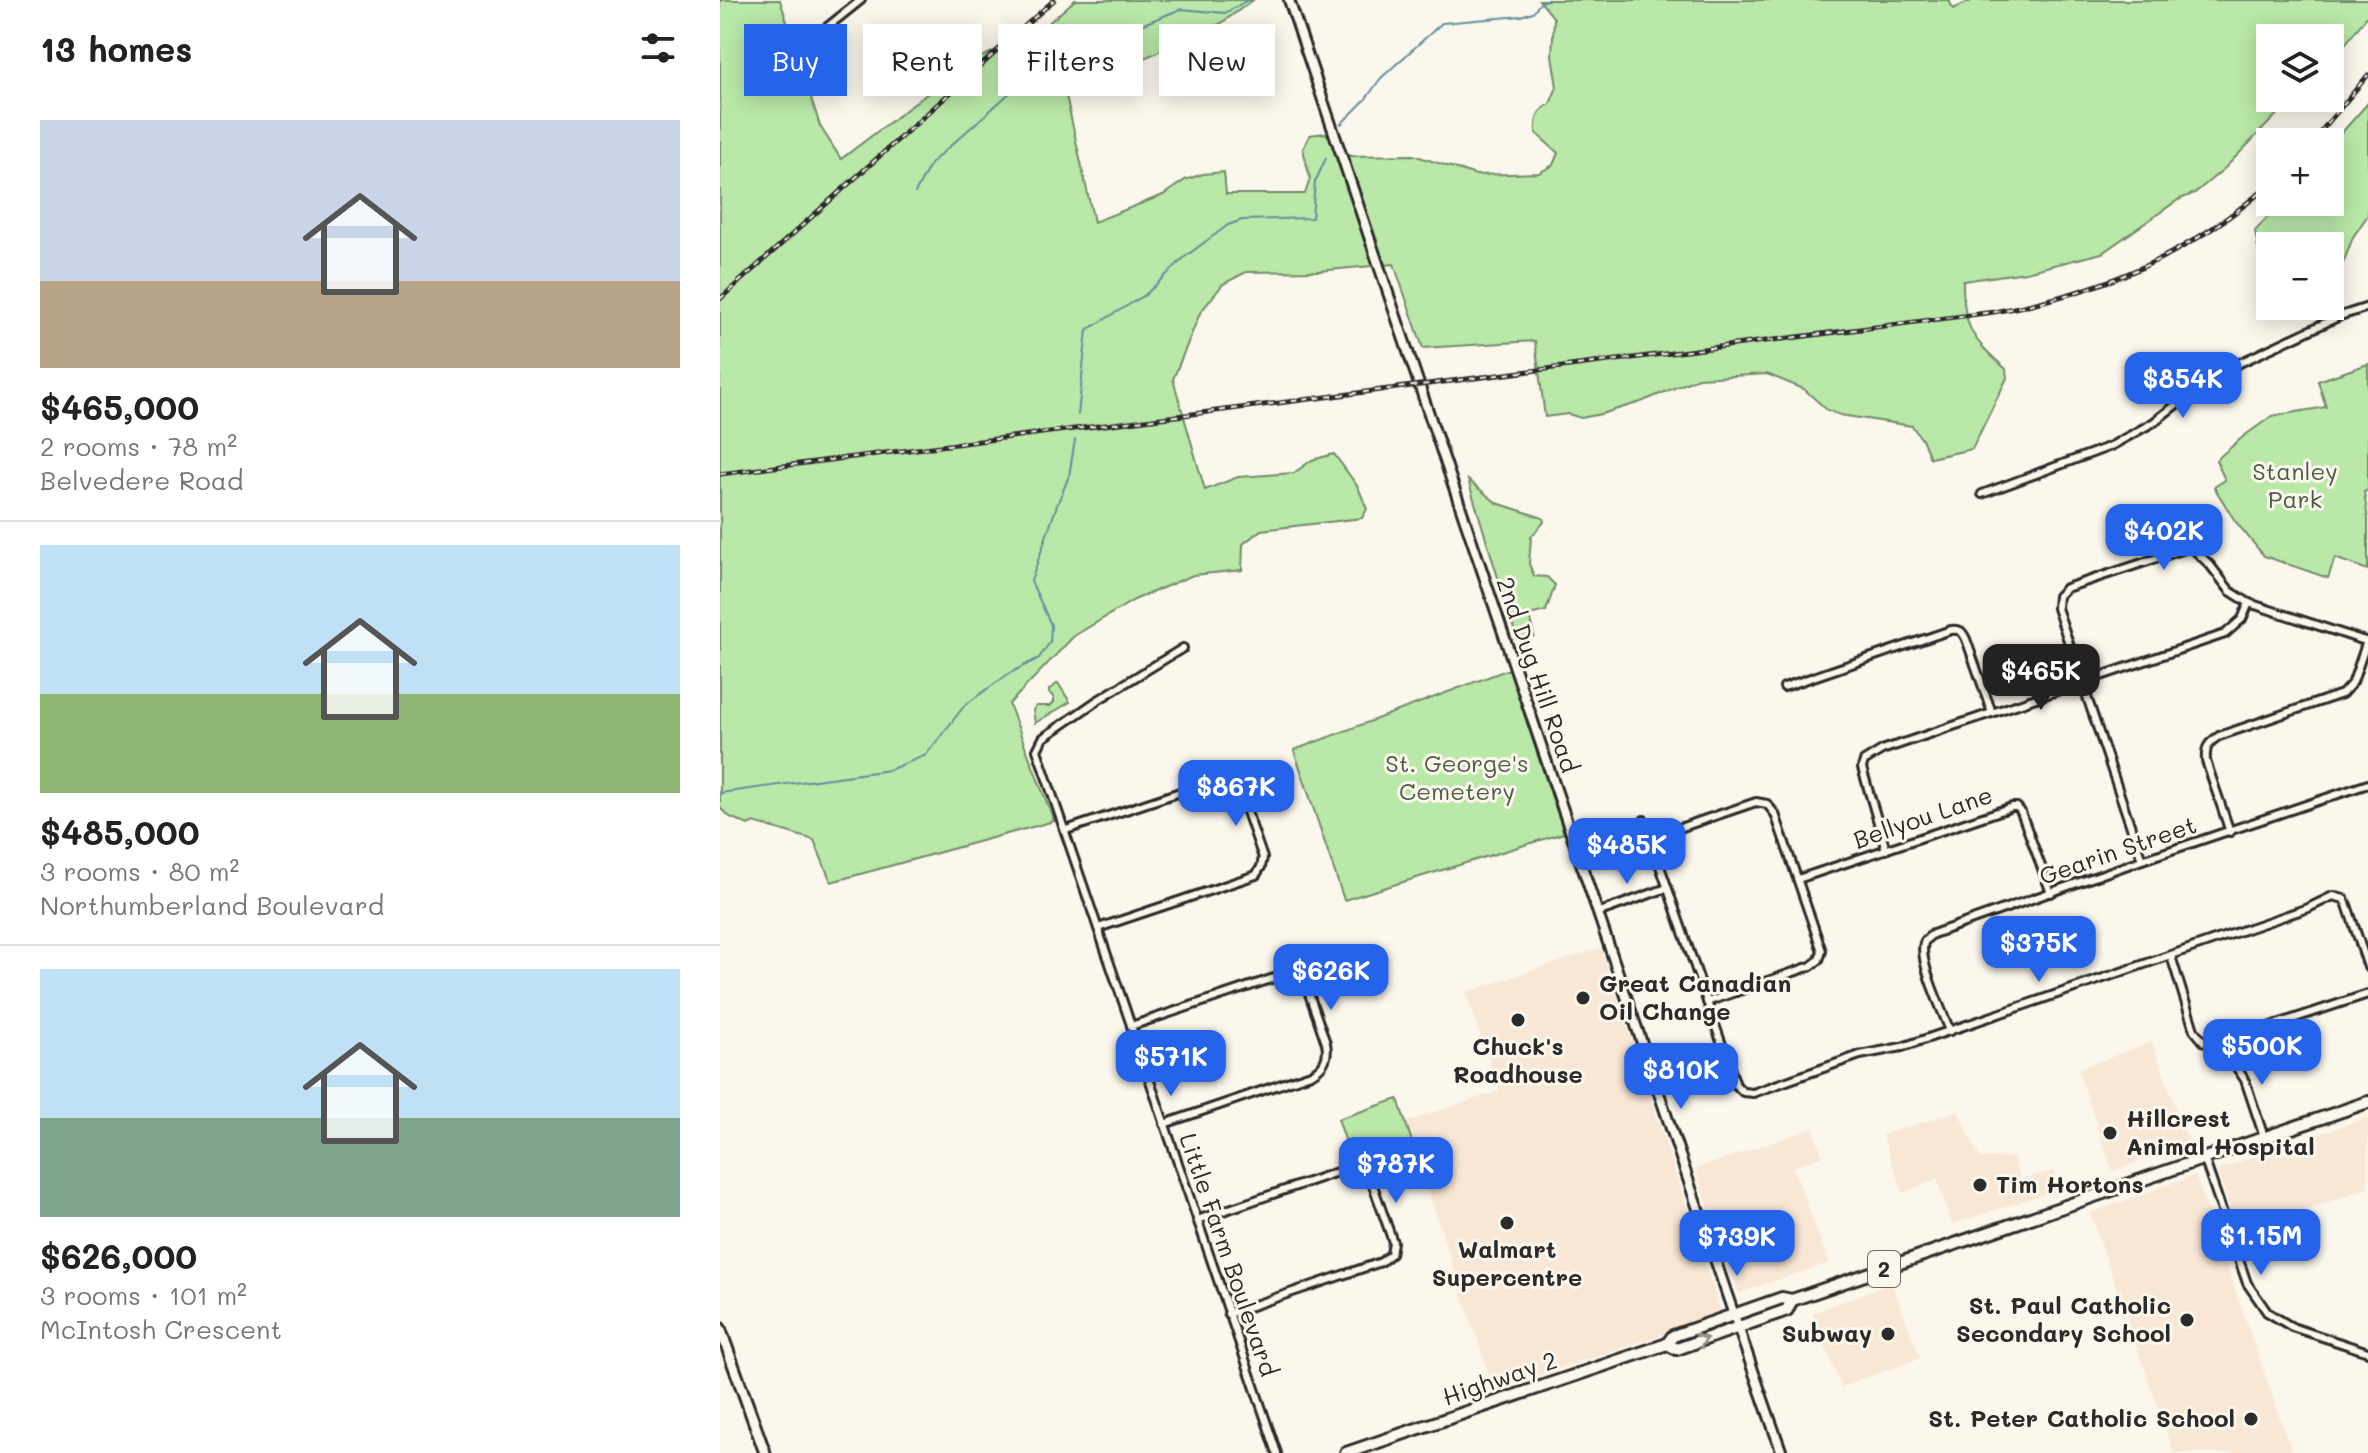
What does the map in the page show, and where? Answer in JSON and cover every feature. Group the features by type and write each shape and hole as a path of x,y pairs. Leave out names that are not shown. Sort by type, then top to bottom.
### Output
{"main road":[{"name":"2","path":"2203,1158 2368,1102"},
{"name":"Highway 2","path":"1346,1453 1667,1344 1673,1336 1782,1298 1792,1300 2203,1158"},
{"name":"Highway 2","path":"1667,1344 1677,1349 1737,1328 1787,1310 1792,1300"},
{"path":"720,1328 765,1453"}],"street":[{"name":"2nd Dug Hill Road","path":"1289,0 1415,383 1782,1453"},
{"path":"831,24 858,1"},
{"path":"1982,494 2111,446 2154,422 2229,368 2340,316 2368,307"},
{"path":"2142,860 2081,682 2057,605 2058,596 2066,588 2191,547 2230,591 2249,603 2368,641 2353,682 2342,694 2210,741 2206,761 2230,832"},
{"path":"1886,850 1862,768 1864,761 1882,750 2225,634 2242,619 2249,603"},
{"path":"1784,687 1958,629 1966,639 1992,713"},
{"name":"Little Farm Boulevard","path":"1183,648 1043,738 1037,750 1038,759 1066,830 1277,1453"},
{"path":"1066,830 1222,778 1238,786 1263,858 1256,875 1098,928"},
{"name":"Gearin Street","path":"1950,1031 1925,961 1924,944 1927,938 2142,860 2368,784"},
{"path":"1650,838 1756,802 1767,804 1775,814 1798,879 1822,951 1819,960 1811,966 1707,1002"},
{"name":"Bellyou Lane","path":"1798,879 2017,807 2026,823 2051,893"},
{"path":"1644,820 1736,1085 1743,1092 1753,1093 1860,1055 1902,1047 2171,956 2308,908 2333,896 2344,899 2347,905 2368,967"},
{"path":"1597,913 1667,888"},
{"path":"2171,956 2194,1030 2204,1042 2228,1055 2245,1080 2264,1137"},
{"path":"1131,1026 1289,973 1302,979 1306,985 1326,1043 1323,1065 1311,1074 1164,1124"},
{"path":"2228,1055 2235,1041 2253,1032 2368,994"},
{"path":"2203,1158 2247,1283 2267,1312 2292,1327 2368,1352"},
{"path":"1197,1220 1343,1170 1358,1168 1370,1177 1393,1242 1391,1254 1381,1262 1228,1314"}],"shaded area":[{"path":"1601,948 1722,1315 1494,1390 1405,1122 1499,1091 1466,992"},
{"path":"2152,1042 2189,1143 2112,1171 2078,1069"},
{"path":"1958,1111 1980,1158 2013,1157 2020,1179 2054,1171 2061,1189 1952,1224 1937,1179 1903,1193 1882,1135"},
{"path":"2368,1117 2368,1188 2239,1233 2217,1170"},
{"path":"1813,1128 1823,1156 1793,1167 1829,1263 1739,1293 1695,1169"},
{"name":"St. Paul Catholic Secondary School","path":"2195,1175 2292,1453 2174,1453 2090,1213"},
{"path":"1892,1283 1920,1358 1841,1387 1812,1313"}],"green space":[{"path":"720,0 780,0 788,24 744,24 744,96 810,96 820,126 841,159 924,96 982,96 982,57 998,49 998,96 1066,96 1094,222 1163,195 1185,180 1203,174 1224,172 1226,194 1305,194 1310,179 1303,149 1310,135 1325,133 1351,156 1413,155 1476,175 1539,173 1553,165 1558,153 1536,133 1538,116 1550,104 1557,87 1552,55 1554,18 1539,0 1949,0 1953,9 1973,0 2368,0 2368,15 2344,46 2344,24 2256,24 2256,112 2279,112 2264,128 2256,128 2256,136 2195,193 2178,200 2102,253 2026,272 1963,281 1965,310 1972,331 2006,369 2007,378 1972,449 1930,458 1912,426 1840,415 1827,410 1804,389 1767,374 1698,378 1641,402 1601,414 1581,418 1568,414 1545,417 1535,341 1423,348 1394,264 1318,271 1246,272 1223,284 1200,313 1173,379 1205,490 1238,477 1294,473 1312,460 1334,454 1358,487 1367,509 1362,518 1261,530 1243,544 1242,570 1193,575 1134,600 1074,636 1009,704 1054,821 831,882 814,840 754,822 748,825 730,817 720,808"},
{"path":"1075,0 1253,0 1220,24 1159,24 1159,51 1143,58 1143,24 1047,24"},
{"path":"2368,103 2368,215 2353,237 2344,261 2344,232 2256,232 2256,236 2255,231 2268,216 2344,216 2344,130"},
{"name":"Stanley Park","path":"2368,364 2368,490 2364,492 2368,519 2368,570 2335,558 2328,578 2264,556 2235,521 2214,487 2225,480 2216,460 2272,416 2326,407 2318,381"},
{"path":"1468,480 1497,503 1543,518 1544,522 1531,537 1529,564 1534,576 1547,577 1555,585 1546,611 1529,615 1534,636 1517,639"},
{"name":"St. George's Cemetery","path":"1509,669 1564,833 1344,900 1294,750"},
{"path":"1058,683 1070,702 1035,723 1033,710 1036,706 1050,706 1054,702 1049,690"},
{"path":"1398,1099 1414,1148 1371,1165 1352,1160 1338,1119"}],"waterway":[{"path":"915,193 931,163 1021,83 1086,47 1181,9 1225,13 1248,0"},
{"path":"1341,124 1381,78 1442,23 1521,16 1533,12 1547,0"},
{"path":"1078,415 1087,330 1145,295 1186,256 1228,225 1242,220 1312,218 1315,182 1326,158"},
{"path":"720,793 889,770 926,755 965,705 1010,673 1039,658 1050,642 1051,625 1031,581 1069,476 1075,440"}],"railway":[{"path":"720,299 1054,0"},
{"path":"2324,128 2368,75"},
{"path":"720,474 1994,312 2071,294 2141,268 2207,232 2256,196"}],"place":[{"name":"Great Canadian Oil Change","path":"1583,998"},
{"name":"Chuck's Roadhouse","path":"1518,1020"},
{"name":"Hillcrest Animal Hospital","path":"2110,1133"},
{"name":"Tim Hortons","path":"1980,1185"},
{"name":"Walmart Supercentre","path":"1507,1223"},
{"name":"St. Paul Catholic Secondary School","path":"2187,1320"},
{"name":"Subway","path":"1888,1334"},
{"name":"St. Peter Catholic School","path":"2251,1419"}]}
